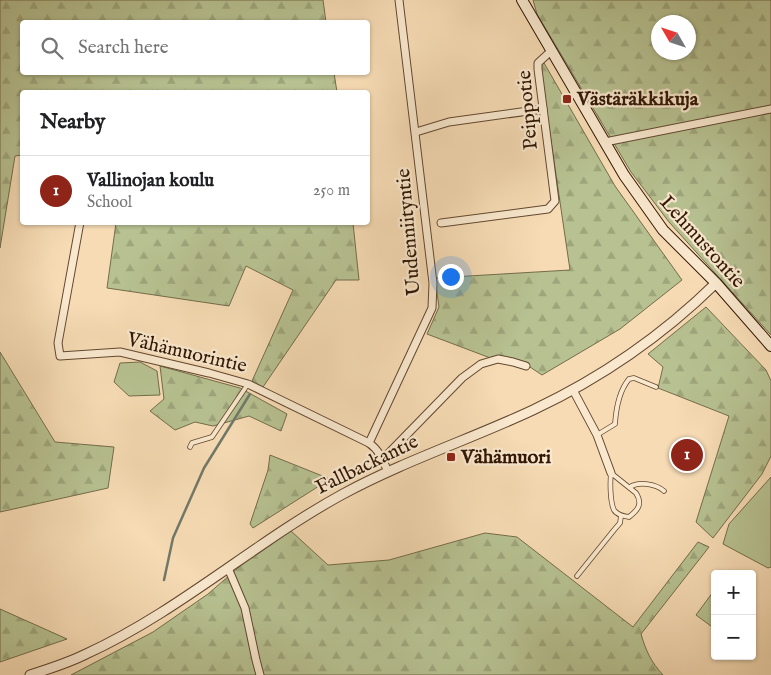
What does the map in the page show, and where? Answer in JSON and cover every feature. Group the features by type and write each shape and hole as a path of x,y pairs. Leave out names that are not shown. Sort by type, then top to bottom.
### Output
{"main road":[{"name":"Lehmustontie","path":"522,0 624,175 663,230 716,283 771,346"}],"street":[{"name":"Uudenniityntie","path":"369,443 432,308 433,283 399,0"},
{"name":"Peippotie","path":"441,223 548,210 555,201 538,63 551,51"},
{"path":"416,132 449,122 543,109"},
{"path":"605,142 771,109"},
{"name":"Vähämuorintie","path":"79,225 58,344 60,356 120,352 209,373 248,384 369,443"},
{"name":"Fallbackantie","path":"30,675 86,654 120,637 156,616 302,518 348,492 388,472 533,410 573,390 640,349 676,320 716,283"},
{"path":"383,459 462,378 482,364 498,360 526,366"},
{"path":"573,390 597,435 612,473"},
{"path":"369,443 375,447 383,459 388,472"},
{"path":"228,568 245,608 260,675"}],"lane":[{"path":"597,435 615,424 615,412 622,391 629,379 634,378 656,386"},
{"path":"190,447 192,443 212,437 248,384"},
{"path":"342,479 383,459"},
{"path":"612,473 630,487 638,496 640,505 637,511 628,517 621,516 614,509 610,484 612,473"},
{"path":"630,487 634,484 642,484 659,486 664,491"},
{"path":"577,576 620,523 621,516"}],"green space":[{"path":"0,0 323,0 326,20 20,20 20,75 334,75 337,90 20,90 20,155 15,156 0,248"},
{"path":"533,0 771,0 771,335 669,222 631,172 537,14"},
{"path":"544,63 615,186 682,280 620,329 542,375 527,365 493,359 427,334 439,307 435,278 570,270 540,66"},
{"path":"116,225 353,225 359,280 336,280 263,387 252,381 293,290 246,266 229,306 107,288"},
{"path":"706,307 766,370 771,381 771,456 762,474 713,538 696,522 729,416 658,388 663,367 648,354"},
{"path":"0,352 55,442 114,447 108,488 0,512"},
{"path":"140,362 157,371 160,395 129,396 114,382 120,363"},
{"path":"160,366 240,388 287,414 281,431 249,416 213,426 195,422 175,430 150,411 164,399"},
{"path":"270,455 330,479 253,528 250,524 268,470"},
{"path":"771,477 771,567 768,568 723,544 729,524"},
{"path":"291,531 328,565 389,560 485,533 517,537 633,627 698,542 709,547 641,634 649,656 663,675 71,675 153,632 208,594 239,567"},
{"path":"711,595 711,626 696,615"},
{"path":"0,609 67,639 0,662"}],"waterway":[{"path":"164,580 173,538 204,468 250,394"}],"place":[{"name":"Västäräkkikuja","path":"567,99"},
{"name":"Vallinojan koulu","path":"687,455"},
{"name":"Vähämuori","path":"451,457"}]}
